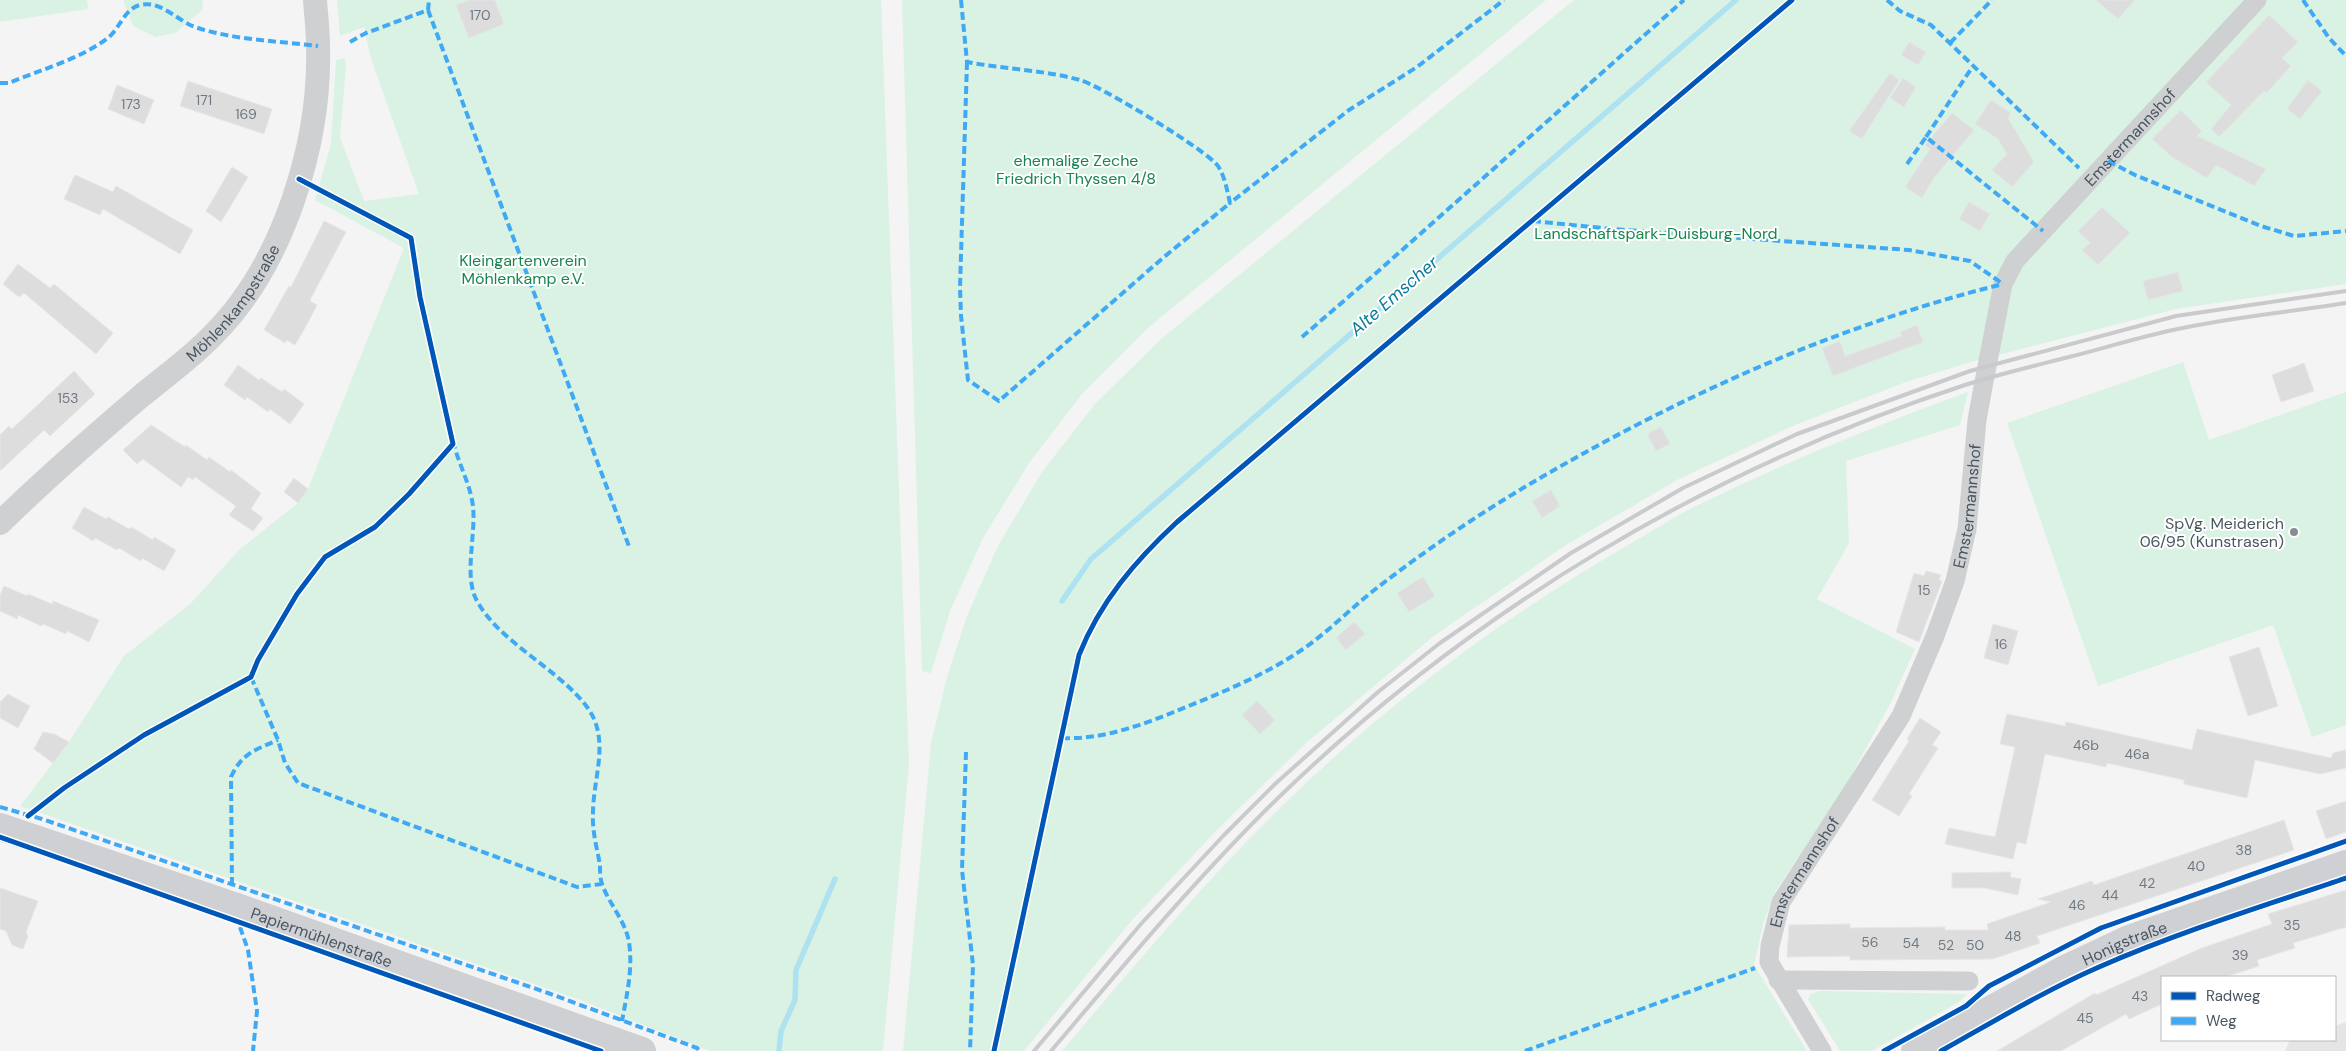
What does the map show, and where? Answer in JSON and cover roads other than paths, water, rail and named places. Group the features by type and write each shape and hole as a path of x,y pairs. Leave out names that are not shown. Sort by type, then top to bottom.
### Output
{"main road":[{"name":"Papiermühlenstraße","path":"0,828 237,907 642,1051"},
{"name":"Honigstraße","path":"1915,1051 2063,970 2129,940 2346,864"}],"street":[{"name":"Möhlenkampstraße","path":"0,524 55,470 212,337 242,302 270,256 299,179 311,133 318,46 315,0"},
{"name":"Emstermannshof","path":"1822,1051 1769,962 1770,946 1781,902 1901,716 1935,636 1955,581 1967,529 1977,420 2004,284 2015,261 2257,0"},
{"path":"1778,980 1968,981"}],"waterway":[{"name":"Alte Emscher","path":"1062,601 1091,559 1736,0"},
{"name":"Alte Emscher","path":"779,1051 781,1031 795,1000 796,970 835,879"}],"railway":[{"path":"1034,1051 1140,925 1224,835 1275,784 1378,692 1440,643 1571,553 1683,488 1797,434 1970,371 2176,316 2346,291"},
{"path":"1051,1051 1162,922 1248,828 1353,729 1432,665 1514,606 1599,552 1688,502 1779,458 1872,418 1968,384 2165,332 2220,321 2346,303"}],"place":[{"name":"SpVg. Meiderich 06/95 (Kunstrasen)","path":"2294,532"}],"park label":[{"name":"ehemalige Zeche Friedrich Thyssen 4/8","path":"1076,169"},
{"name":"Landschaftspark-Duisburg-Nord","path":"1656,233"},
{"name":"Kleingartenverein Möhlenkamp e.V.","path":"523,269"}]}
